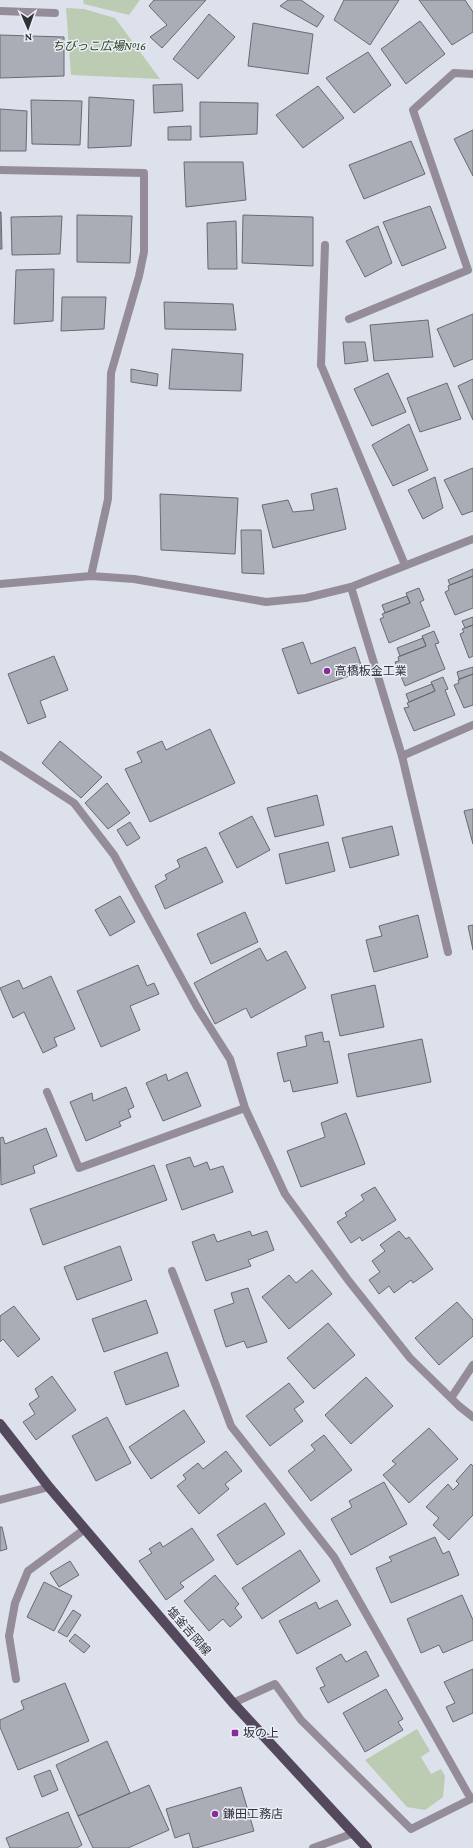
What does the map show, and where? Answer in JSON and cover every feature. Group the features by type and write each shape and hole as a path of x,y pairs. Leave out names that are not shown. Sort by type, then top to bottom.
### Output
{"main road":[{"name":"塩釜吉岡線","path":"0,1424 49,1487 234,1703 367,1848"}],"street":[{"path":"0,10 55,13"},
{"path":"349,319 468,270 413,110 454,72 473,74"},
{"path":"0,170 144,173 144,252 139,276 111,373 108,499 91,576"},
{"path":"325,245 322,365 405,565"},
{"path":"0,584 91,576 134,579 266,602 306,598 351,587 473,538"},
{"path":"351,587 402,756 448,952"},
{"path":"402,756 473,725"},
{"path":"0,755 74,803 114,855 197,1007 230,1059 245,1108 285,1194 348,1280 410,1358 473,1417"},
{"path":"47,1092 79,1168 245,1108"},
{"path":"172,1271 231,1426 334,1557 472,1798 411,1830 301,1720 275,1684 234,1703"},
{"path":"451,1398 473,1365"},
{"path":"0,1500 49,1487"},
{"path":"16,1679 9,1636 15,1603 28,1571 85,1528"},
{"path":"314,1848 354,1833"}],"green space":[{"path":"83,0 140,0 129,15 84,4"},
{"name":"ちびっこ広場№16","path":"66,8 84,9 115,18 160,79 71,75"},
{"path":"417,1729 430,1751 421,1757 431,1774 441,1769 445,1776 443,1797 425,1810 407,1807 365,1760"}],"building":[{"path":"154,0 206,0 162,48 150,37 167,25 149,6"},
{"path":"288,0 301,0 324,16 317,27 280,6"},
{"path":"344,0 399,0 370,45 334,20"},
{"path":"419,0 465,0 473,12 473,32 452,45"},
{"path":"209,14 235,37 198,79 173,59"},
{"path":"420,21 445,54 406,84 381,49"},
{"path":"253,23 313,34 308,74 248,66"},
{"path":"0,35 64,37 64,76 0,78"},
{"path":"368,52 391,85 354,113 326,78"},
{"path":"182,84 183,111 154,113 153,85"},
{"path":"318,86 344,118 303,148 276,115"},
{"path":"89,97 134,100 131,146 88,148"},
{"path":"31,100 82,101 80,145 32,144"},
{"path":"200,102 258,103 257,134 200,137"},
{"path":"0,109 27,111 26,151 0,151"},
{"path":"191,126 191,140 168,140 168,127"},
{"path":"473,130 473,176 454,139"},
{"path":"411,141 425,174 364,199 349,165"},
{"path":"184,162 243,162 246,200 186,207"},
{"path":"430,206 446,248 402,266 383,222"},
{"path":"1,212 2,249 0,249"},
{"path":"77,215 132,216 130,263 77,262"},
{"path":"243,215 313,217 313,266 242,263"},
{"path":"62,216 60,254 12,255 11,217"},
{"path":"236,221 237,269 208,269 207,223"},
{"path":"378,226 392,263 365,277 346,241"},
{"path":"54,269 53,321 14,324 16,270"},
{"path":"62,297 106,297 104,329 61,331"},
{"path":"164,302 233,304 236,330 165,329"},
{"path":"473,314 473,359 454,367 437,329"},
{"path":"428,320 433,357 374,361 370,325"},
{"path":"343,342 365,342 368,361 345,364"},
{"path":"172,349 243,354 241,391 169,389"},
{"path":"131,369 158,374 157,386 131,382"},
{"path":"388,373 406,412 372,426 354,389"},
{"path":"473,379 473,420 458,386"},
{"path":"447,383 461,419 420,432 407,398"},
{"path":"409,424 428,470 393,486 372,445"},
{"path":"473,468 473,511 462,515 444,480"},
{"path":"435,477 443,508 423,519 408,490"},
{"path":"337,488 346,529 273,548 262,505 288,500 293,512 314,510 311,494"},
{"path":"160,494 238,498 235,554 161,550"},
{"path":"241,530 261,530 264,574 242,573"},
{"path":"473,569 473,576 450,585 448,580"},
{"path":"473,576 473,608 455,615 445,592 449,590 448,586"},
{"path":"419,588 424,600 420,602 430,626 389,643 380,619 384,617 382,614 410,603 406,593"},
{"path":"407,596 410,603 385,613 382,605"},
{"path":"473,617 473,625 465,628 462,621"},
{"path":"473,625 473,656 469,658 460,634 464,632 462,629"},
{"path":"434,631 439,643 435,644 445,669 405,686 395,662 399,661 398,657 426,646 422,636"},
{"path":"423,638 426,646 400,656 397,648"},
{"path":"303,642 311,664 355,647 363,671 298,694 282,649"},
{"path":"54,656 68,690 40,701 46,717 28,724 8,674"},
{"path":"473,667 473,674 459,679 457,672"},
{"path":"473,674 473,705 464,708 454,685 459,683 458,680"},
{"path":"443,677 448,689 445,690 455,715 414,731 404,708 409,707 407,703 435,691 431,682"},
{"path":"432,684 435,691 409,702 406,694"},
{"path":"210,729 235,783 150,822 125,769 142,762 137,752 162,741 166,750"},
{"path":"60,741 102,777 81,798 42,763"},
{"path":"107,783 130,813 108,829 85,803"},
{"path":"317,795 324,825 275,837 267,808"},
{"path":"473,809 473,844 464,811"},
{"path":"252,816 270,850 237,868 219,833"},
{"path":"130,822 140,838 127,846 117,830"},
{"path":"392,826 399,855 350,868 342,838"},
{"path":"328,842 335,871 286,884 279,854"},
{"path":"206,847 223,882 165,909 155,886 167,879 165,875 180,867 177,860"},
{"path":"120,896 135,922 110,936 95,910"},
{"path":"245,912 258,942 211,964 197,934"},
{"path":"418,915 428,957 374,972 366,940 382,936 379,926"},
{"path":"473,925 473,950 468,926"},
{"path":"260,948 267,961 286,951 306,988 251,1018 246,1008 215,1024 194,983"},
{"path":"138,965 147,986 154,983 159,994 130,1006 140,1030 101,1047 77,991"},
{"path":"51,976 75,1029 54,1038 57,1046 43,1053 24,1012 13,1018 0,988 19,980 23,989"},
{"path":"375,985 384,1027 340,1036 331,995"},
{"path":"322,1032 324,1042 329,1041 338,1083 293,1092 290,1080 284,1082 277,1053 307,1046 305,1036"},
{"path":"422,1039 431,1082 357,1097 348,1054"},
{"path":"187,1072 201,1106 163,1121 146,1083 166,1074 168,1081"},
{"path":"126,1087 134,1107 128,1110 131,1117 119,1122 121,1126 86,1141 70,1102 92,1093 93,1101"},
{"path":"346,1113 365,1164 301,1187 287,1151 325,1137 321,1123"},
{"path":"46,1128 57,1156 33,1166 35,1173 1,1185 0,1138 3,1137 5,1144"},
{"path":"190,1157 194,1167 207,1162 210,1170 223,1166 233,1192 182,1210 166,1165"},
{"path":"154,1165 167,1200 43,1245 30,1209"},
{"path":"375,1187 396,1220 362,1241 360,1237 351,1243 337,1222 347,1216 345,1213 364,1200 361,1195"},
{"path":"250,1231 252,1236 267,1231 274,1250 248,1260 251,1266 206,1281 192,1242 214,1234 217,1242"},
{"path":"399,1231 406,1239 409,1237 433,1269 413,1283 411,1280 394,1293 389,1286 379,1294 369,1280 380,1272 372,1261 385,1251 380,1245"},
{"path":"120,1246 132,1280 77,1300 64,1267"},
{"path":"312,1270 332,1294 289,1329 262,1297 289,1275 296,1283"},
{"path":"248,1288 267,1342 247,1348 244,1341 226,1347 214,1310 234,1303 231,1293"},
{"path":"146,1300 158,1333 104,1352 92,1319"},
{"path":"457,1302 473,1320 473,1336 439,1365 415,1338"},
{"path":"14,1306 40,1339 18,1357 3,1339 0,1342 0,1316"},
{"path":"328,1323 355,1355 314,1389 287,1358"},
{"path":"167,1352 179,1386 126,1405 114,1372"},
{"path":"52,1376 76,1410 36,1440 23,1422 35,1414 29,1404 39,1397 35,1389"},
{"path":"366,1377 393,1406 351,1444 325,1415"},
{"path":"289,1383 304,1402 294,1409 303,1421 270,1446 246,1416"},
{"path":"184,1410 205,1442 151,1479 129,1447"},
{"path":"107,1417 131,1463 96,1481 72,1436"},
{"path":"429,1428 458,1459 409,1503 383,1475 396,1464 392,1461"},
{"path":"324,1435 352,1470 311,1501 288,1471 315,1450 311,1445"},
{"path":"226,1451 242,1471 225,1484 229,1489 199,1514 177,1486 186,1479 183,1475 198,1463 203,1469"},
{"path":"471,1464 473,1466 473,1515 449,1540 433,1525 439,1518 426,1507 448,1484 453,1490 459,1484 456,1481"},
{"path":"384,1482 407,1524 351,1555 331,1519 352,1507 349,1501"},
{"path":"265,1503 285,1534 237,1565 217,1535"},
{"path":"0,1527 2,1527 7,1549 0,1551"},
{"path":"192,1528 214,1560 180,1583 184,1587 166,1600 139,1561 152,1553 149,1549 160,1542 163,1547"},
{"path":"435,1537 443,1554 449,1551 459,1575 391,1603 376,1568 392,1561 389,1557"},
{"path":"300,1550 320,1581 262,1619 242,1588"},
{"path":"70,1561 79,1575 59,1587 50,1573"},
{"path":"215,1575 239,1604 235,1608 242,1617 230,1627 223,1619 209,1631 184,1601"},
{"path":"44,1582 72,1596 54,1631 27,1617"},
{"path":"462,1595 473,1620 473,1640 443,1653 439,1645 421,1653 407,1619"},
{"path":"337,1600 351,1625 297,1654 279,1621 316,1602 319,1609"},
{"path":"73,1610 81,1615 67,1637 58,1632"},
{"path":"75,1634 90,1646 84,1653 69,1641"},
{"path":"366,1651 379,1676 328,1703 320,1688 325,1686 316,1668 341,1654 346,1662"},
{"path":"473,1669 473,1713 453,1722 446,1707 455,1703 444,1682"},
{"path":"65,1683 89,1741 18,1770 0,1727 0,1720 24,1709 21,1701"},
{"path":"386,1689 403,1719 398,1722 403,1730 365,1752 343,1713"},
{"path":"107,1741 130,1793 78,1816 56,1765"},
{"path":"50,1770 58,1790 42,1797 34,1776"},
{"path":"149,1785 169,1830 128,1848 93,1848 78,1816"},
{"path":"241,1787 254,1831 196,1848 193,1848 189,1833 175,1838 166,1809"},
{"path":"68,1812 82,1845 77,1848 10,1848 6,1838"}],"place":[{"name":"高橋板金工業","path":"327,671"},
{"name":"坂の上","path":"235,1733"},
{"name":"鎌田工務店","path":"215,1814"}]}
